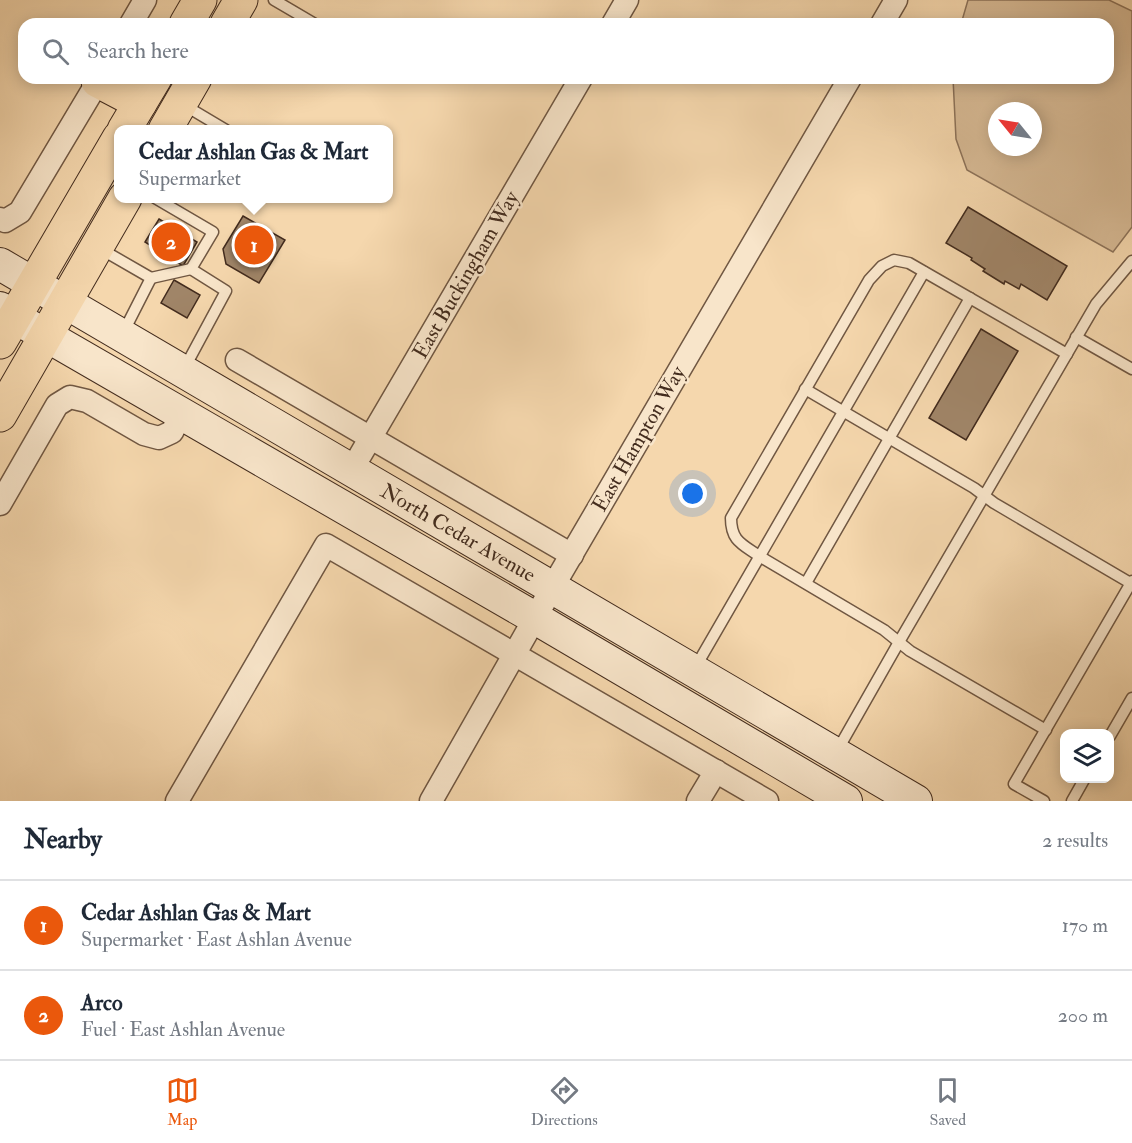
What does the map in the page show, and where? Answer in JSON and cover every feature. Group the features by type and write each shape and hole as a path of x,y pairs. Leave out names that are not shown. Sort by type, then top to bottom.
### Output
{"main road":[{"path":"190,18 200,0"},
{"path":"230,18 241,0"},
{"path":"108,84 140,103"},
{"path":"5,322 33,284 114,146"},
{"path":"0,415 122,203"},
{"name":"North Cedar Avenue","path":"0,264 916,801"},
{"name":"North Cedar Avenue","path":"5,322 46,335 846,801"}],"street":[{"path":"134,18 145,0"},
{"path":"616,18 627,0"},
{"path":"886,18 896,0"},
{"path":"0,219 5,220 20,213 96,84"},
{"name":"East Buckingham Way","path":"351,471 577,84"},
{"name":"East Hampton Way","path":"430,801 847,84"},
{"path":"237,360 572,555"},
{"path":"0,504 57,405 70,397 87,401 144,434 159,438 172,432 182,413"},
{"path":"177,801 326,545 767,801"},
{"path":"698,801 716,771"}],"lane":[{"path":"274,0 305,18"},
{"path":"181,103 219,125"},
{"path":"164,203 213,232 191,270"},
{"path":"97,247 152,279 191,270 226,291 182,372"},
{"path":"1046,730 910,651 884,630 759,556 740,542 731,531 730,518 869,280 882,266 894,260 909,263 1067,354"},
{"path":"836,754 1076,337 1096,304 1132,261"},
{"path":"693,670 924,272"},
{"path":"121,336 152,279"},
{"path":"806,583 970,298"},
{"path":"1076,337 1132,369"},
{"path":"805,389 1132,583 1014,784 1044,801"},
{"path":"1114,729 1132,698"},
{"path":"1072,801 1082,783"}],"shaded area":[{"path":"968,0 1109,0 1132,11 1132,227 1113,252 967,170 956,139 953,84 1114,84 1114,18 963,18"}],"building":[{"path":"968,207 1067,266 1047,300 1021,284 1019,289 1005,281 1004,284 983,271 985,269 971,260 972,258 946,243"},
{"path":"243,216 285,240 259,283 226,264 223,249"},
{"path":"159,219 197,242 183,266 145,242"},
{"path":"174,280 200,295 187,318 161,303"},
{"path":"981,329 1018,351 966,440 929,418"}],"place":[{"name":"Arco","path":"171,242"},
{"name":"Cedar Ashlan Gas & Mart","path":"254,245"}]}
